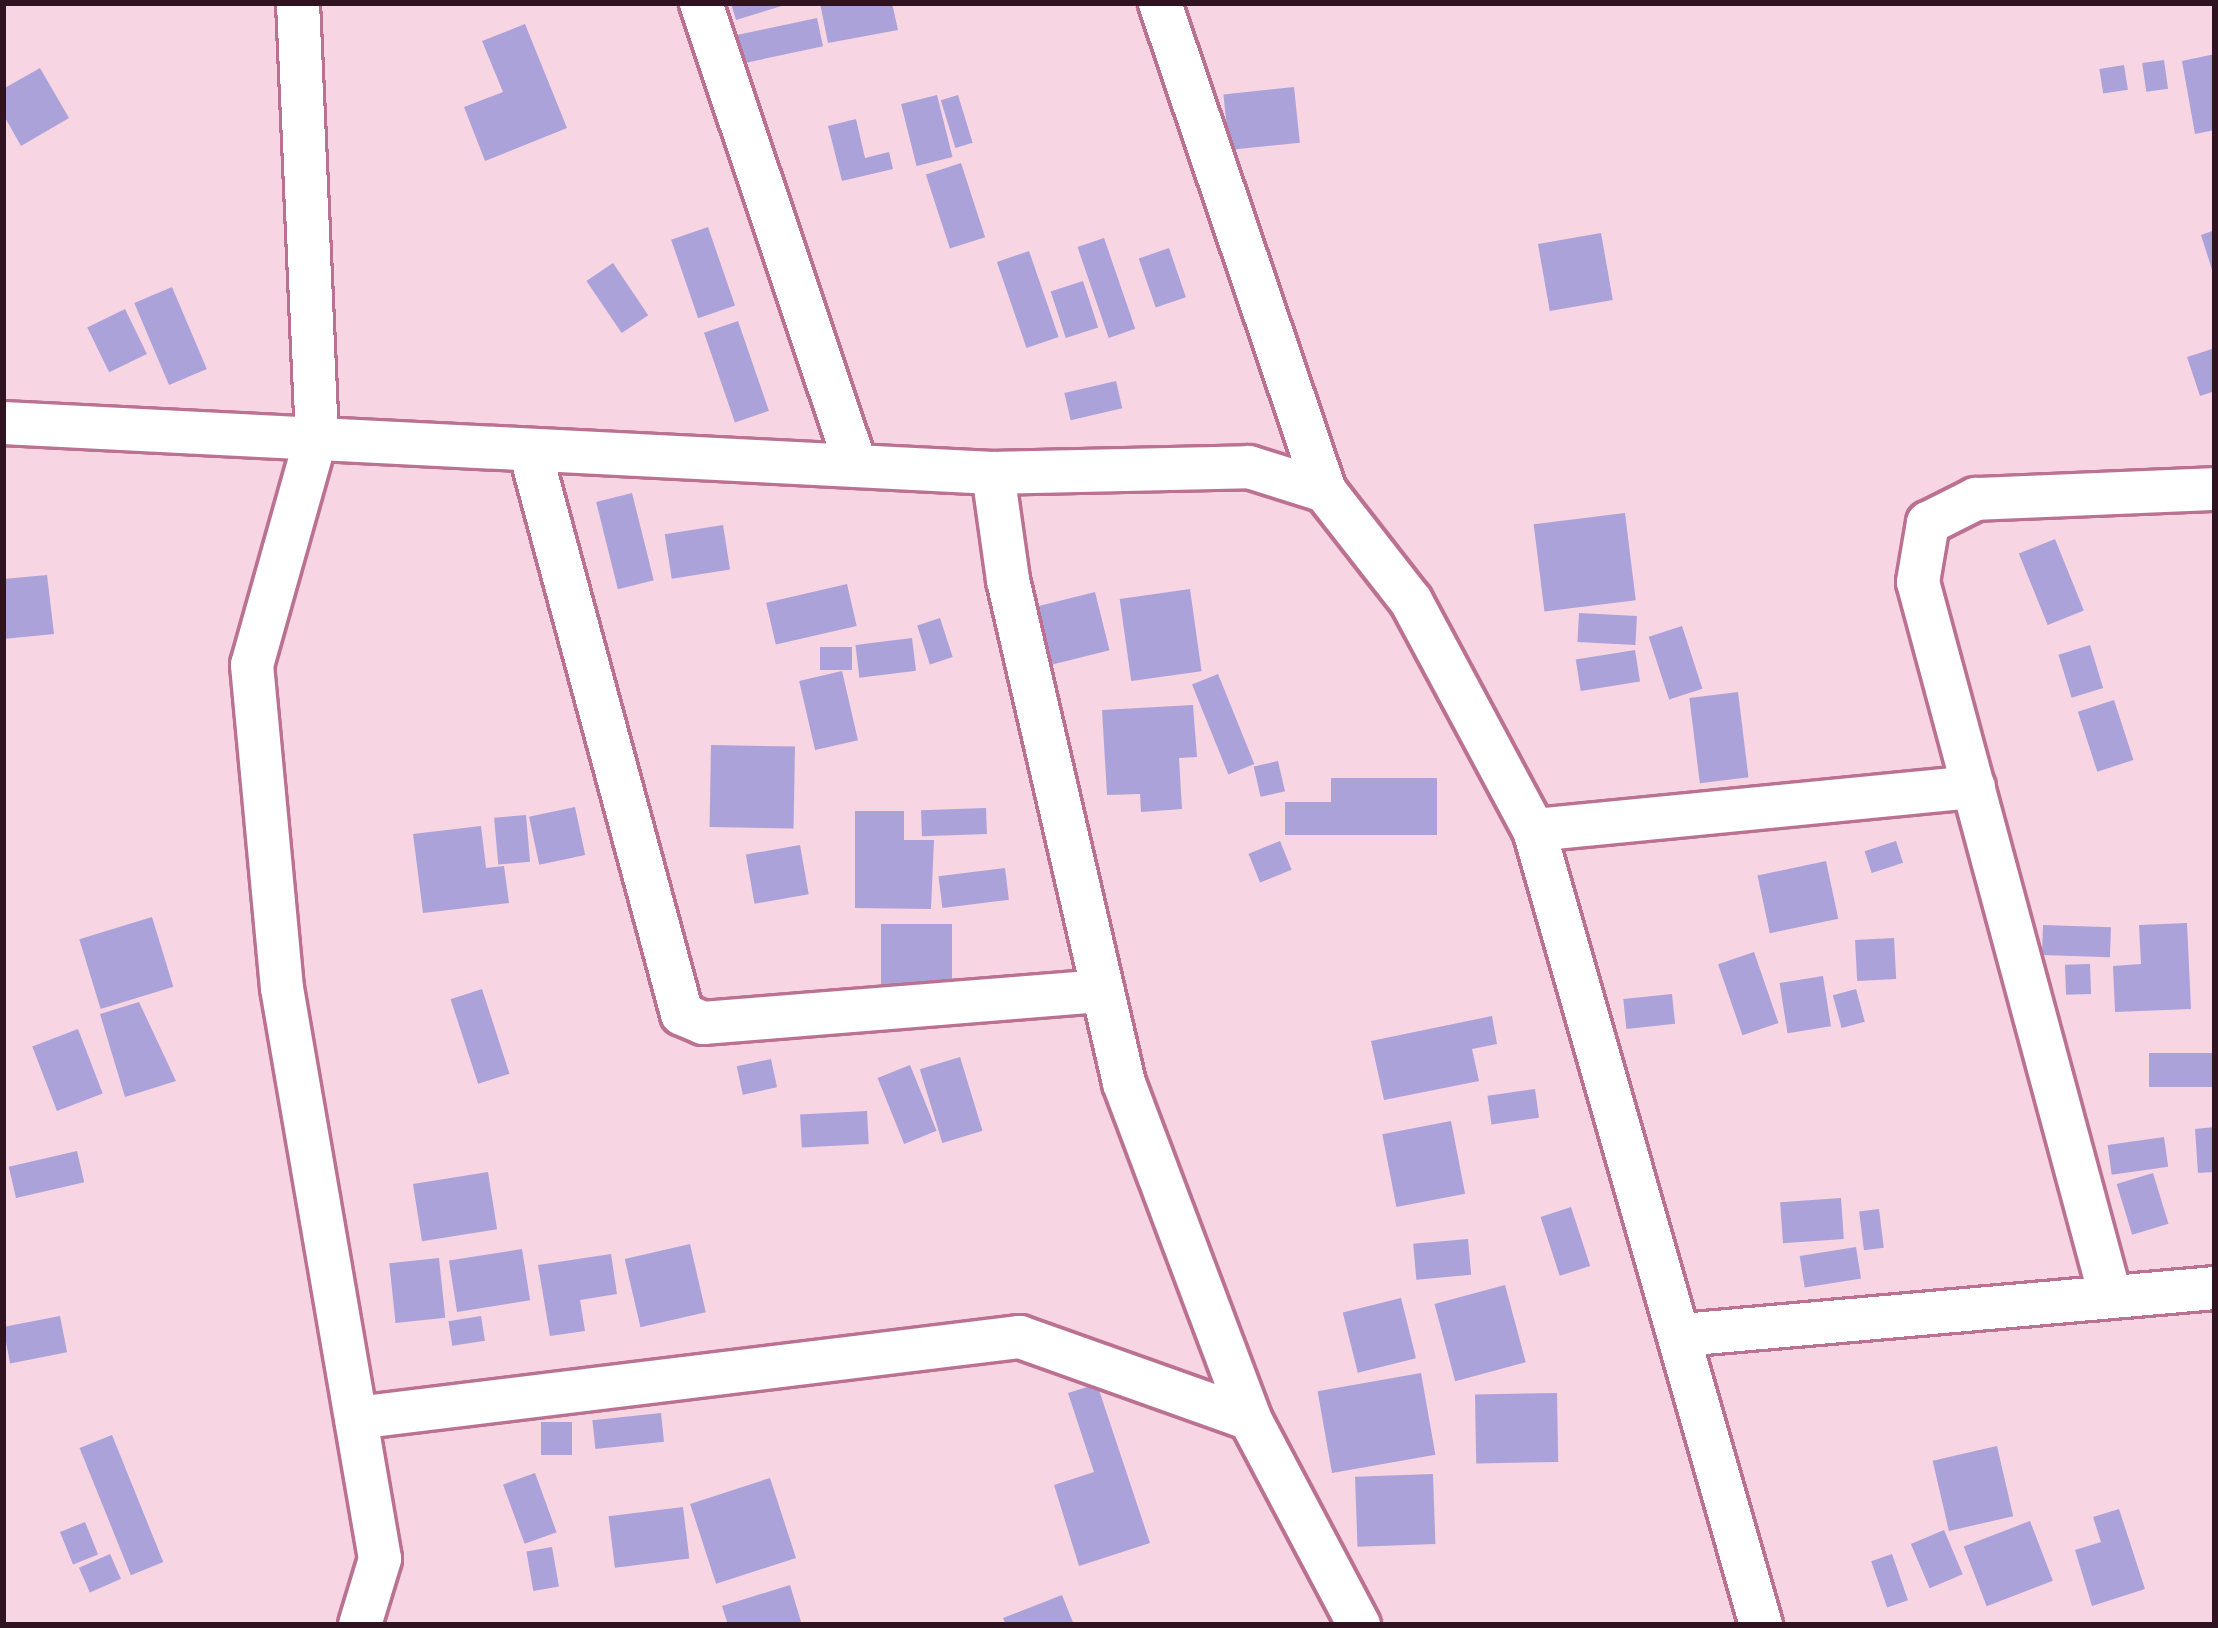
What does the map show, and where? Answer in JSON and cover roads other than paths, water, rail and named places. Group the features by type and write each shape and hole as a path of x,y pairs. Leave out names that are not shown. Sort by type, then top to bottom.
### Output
{"street":[{"path":"298,3 317,434 252,665 282,988 380,1559 360,1625"},
{"path":"700,3 856,466"},
{"path":"1160,3 1325,491 1411,601 1534,830 1682,1335 1761,1625"},
{"path":"3,423 317,434 530,451 994,472 1249,467 1325,491"},
{"path":"530,451 682,1014 703,1023 1103,992"},
{"path":"994,472 1008,580 1124,1082 1250,1419 1359,1625"},
{"path":"2110,1295 1918,582 1928,523 1976,499 2215,489"},
{"path":"1534,830 1974,787"},
{"path":"1682,1335 2215,1288"},
{"path":"356,1418 1020,1336 1250,1419"}]}
